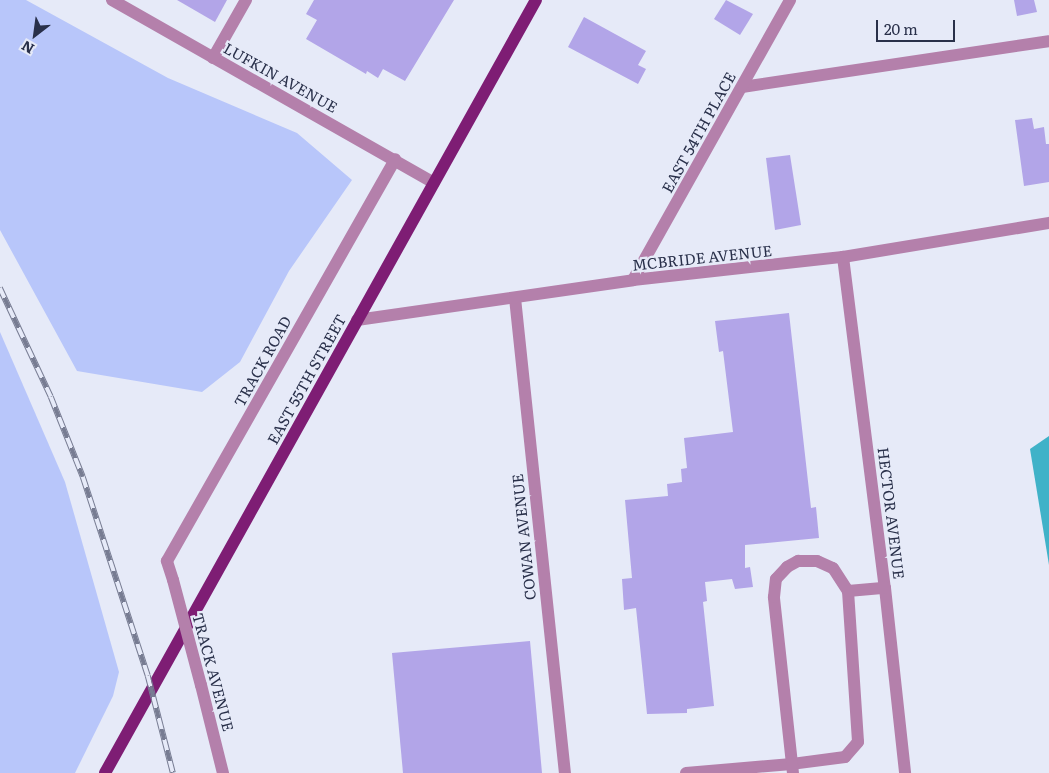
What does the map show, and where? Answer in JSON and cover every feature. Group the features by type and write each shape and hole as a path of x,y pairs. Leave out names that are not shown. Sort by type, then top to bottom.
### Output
{"main road":[{"name":"EAST 55TH STREET","path":"105,773 536,0"}],"street":[{"name":"LUFKIN AVENUE","path":"112,0 395,158 434,183"},
{"path":"213,58 246,0"},
{"name":"EAST 54TH PLACE","path":"634,280 790,0"},
{"path":"742,87 1049,41"},
{"name":"TRACK ROAD","path":"173,580 167,561 395,158"},
{"name":"MCBRIDE AVENUE","path":"357,320 634,280 842,258 1049,222"},
{"name":"HECTOR AVENUE","path":"842,258 885,588 905,773"},
{"name":"COWAN AVENUE","path":"515,298 565,773"},
{"path":"686,773 792,769 845,758 858,742 848,591 833,568 817,561 798,561 787,567 776,579 774,597 792,769"},
{"name":"TRACK AVENUE","path":"173,580 223,773"},
{"path":"848,591 885,588"}],"shaded area":[{"path":"0,0 26,0 168,78 297,133 352,180 289,271 240,362 202,392 77,371 0,230"},
{"path":"0,332 65,482 119,672 113,696 75,773 0,773"},
{"path":"1049,436 1049,565 1030,449"}],"building":[{"path":"177,0 227,0 215,22"},
{"path":"314,0 454,0 405,81 383,69 378,78 367,71 366,74 306,39 317,20 306,14"},
{"path":"726,0 753,14 740,35 714,19"},
{"path":"1014,0 1034,0 1037,12 1017,16"},
{"path":"584,17 646,51 638,65 646,69 638,84 568,47"},
{"path":"1032,118 1034,129 1044,127 1046,144 1049,144 1049,182 1024,186 1015,120"},
{"path":"790,155 801,225 775,230 766,158"},
{"path":"789,313 811,508 816,507 819,538 745,545 745,568 750,567 753,587 735,589 732,579 705,582 707,601 703,602 714,706 687,709 687,713 647,714 636,608 624,610 622,579 632,578 625,500 668,496 667,484 682,482 681,469 687,468 684,438 733,432 723,351 719,352 715,321"},
{"path":"530,641 542,773 403,773 392,653"}],"railway":[{"path":"0,288 51,397 83,477 148,676 173,773"}]}
